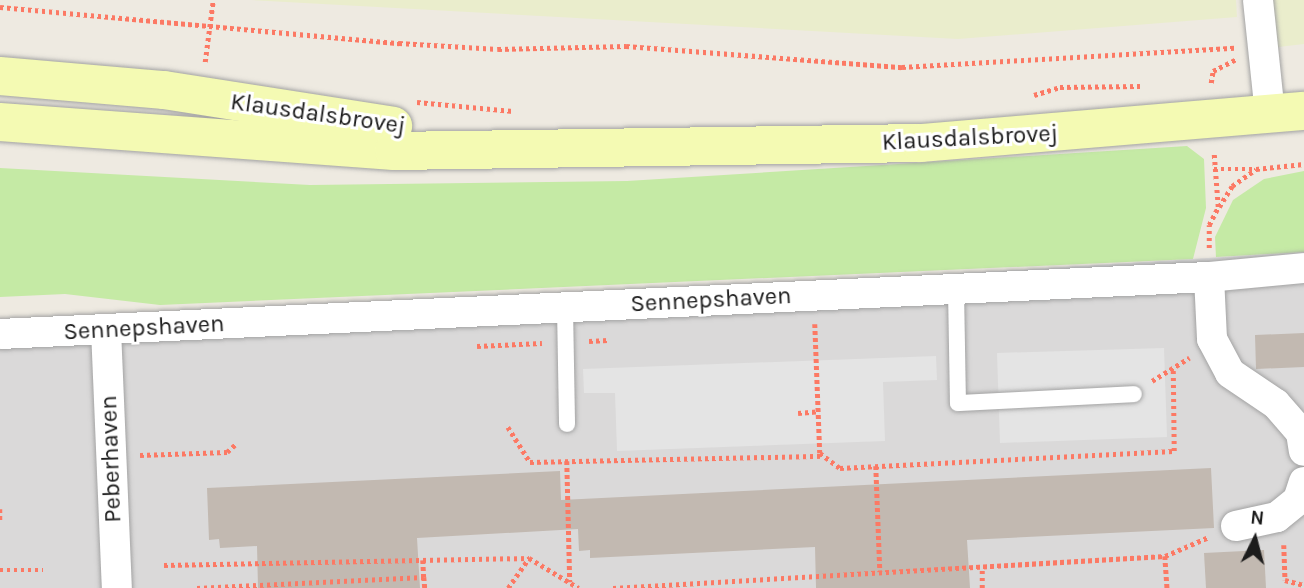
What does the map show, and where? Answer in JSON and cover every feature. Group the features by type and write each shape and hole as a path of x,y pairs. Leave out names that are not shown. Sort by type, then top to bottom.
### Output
{"street":[{"path":"1258,0 1263,47 1281,102"},
{"name":"Klausdalsbrovej","path":"0,76 164,90 362,123 636,147"},
{"name":"Klausdalsbrovej","path":"6,125 394,151 921,143 1281,102"},
{"name":"Sennepshaven","path":"0,334 956,290 1209,277 1304,268"},
{"path":"1209,277 1215,345 1230,373 1276,404 1301,433 1304,451"},
{"name":"Peberhaven","path":"106,330 117,588"},
{"path":"1236,526 1278,517 1298,500 1304,482"}],"lane":[{"path":"956,290 958,402 1134,394"},
{"path":"565,307 567,424"}],"path":[{"path":"204,74 213,0"},
{"path":"0,7 399,43 498,49 626,46 902,67 1263,47"},
{"path":"1197,85 1281,102"},
{"path":"1024,99 1060,87 1156,86"},
{"path":"404,101 525,112"},
{"path":"1214,169 1256,169 1304,164"},
{"path":"1218,207 1232,186 1256,169"},
{"path":"813,296 824,456"},
{"path":"1134,394 1173,367 1215,345"},
{"path":"508,427 530,461 824,456 840,468 1174,451 1173,367"},
{"path":"798,412 819,411"},
{"path":"111,456 227,452 237,443"},
{"path":"567,461 570,582"},
{"path":"876,466 880,572"},
{"path":"0,509 0,520"},
{"path":"613,588 697,586 880,572 982,570 1165,556 1236,526"},
{"path":"1284,531 1285,580 1304,585"},
{"path":"1165,556 1167,588"},
{"path":"508,588 529,558"},
{"path":"164,565 529,558 579,588"},
{"path":"423,560 425,588"},
{"path":"0,570 43,570"},
{"path":"982,570 982,588"},
{"path":"197,588 425,577"}],"shaded area":[{"path":"1304,252 1304,588 0,588 0,333"},
{"path":"1164,348 1167,437 1000,443 997,353"},
{"path":"936,356 937,380 883,382 885,441 617,451 615,393 584,393 583,369"}],"green space":[{"path":"251,0 1236,0 1237,17 958,39"},
{"path":"1266,0 1304,0 1304,44 1269,48"},
{"path":"1187,146 1204,159 1206,208 1193,259 160,305 65,294 0,297 0,168 310,185 627,181"},
{"path":"1304,171 1304,252 1216,257 1215,237 1233,200 1264,179"}],"building":[{"path":"1304,333 1304,367 1256,369 1255,335"},
{"path":"1211,468 1214,528 967,540 970,588 816,588 815,547 590,558 590,550 579,551 578,529 417,538 420,588 258,588 257,546 220,548 219,539 209,540 207,488 560,471 561,500"},
{"path":"1264,550 1266,588 1206,588 1204,553"}]}
